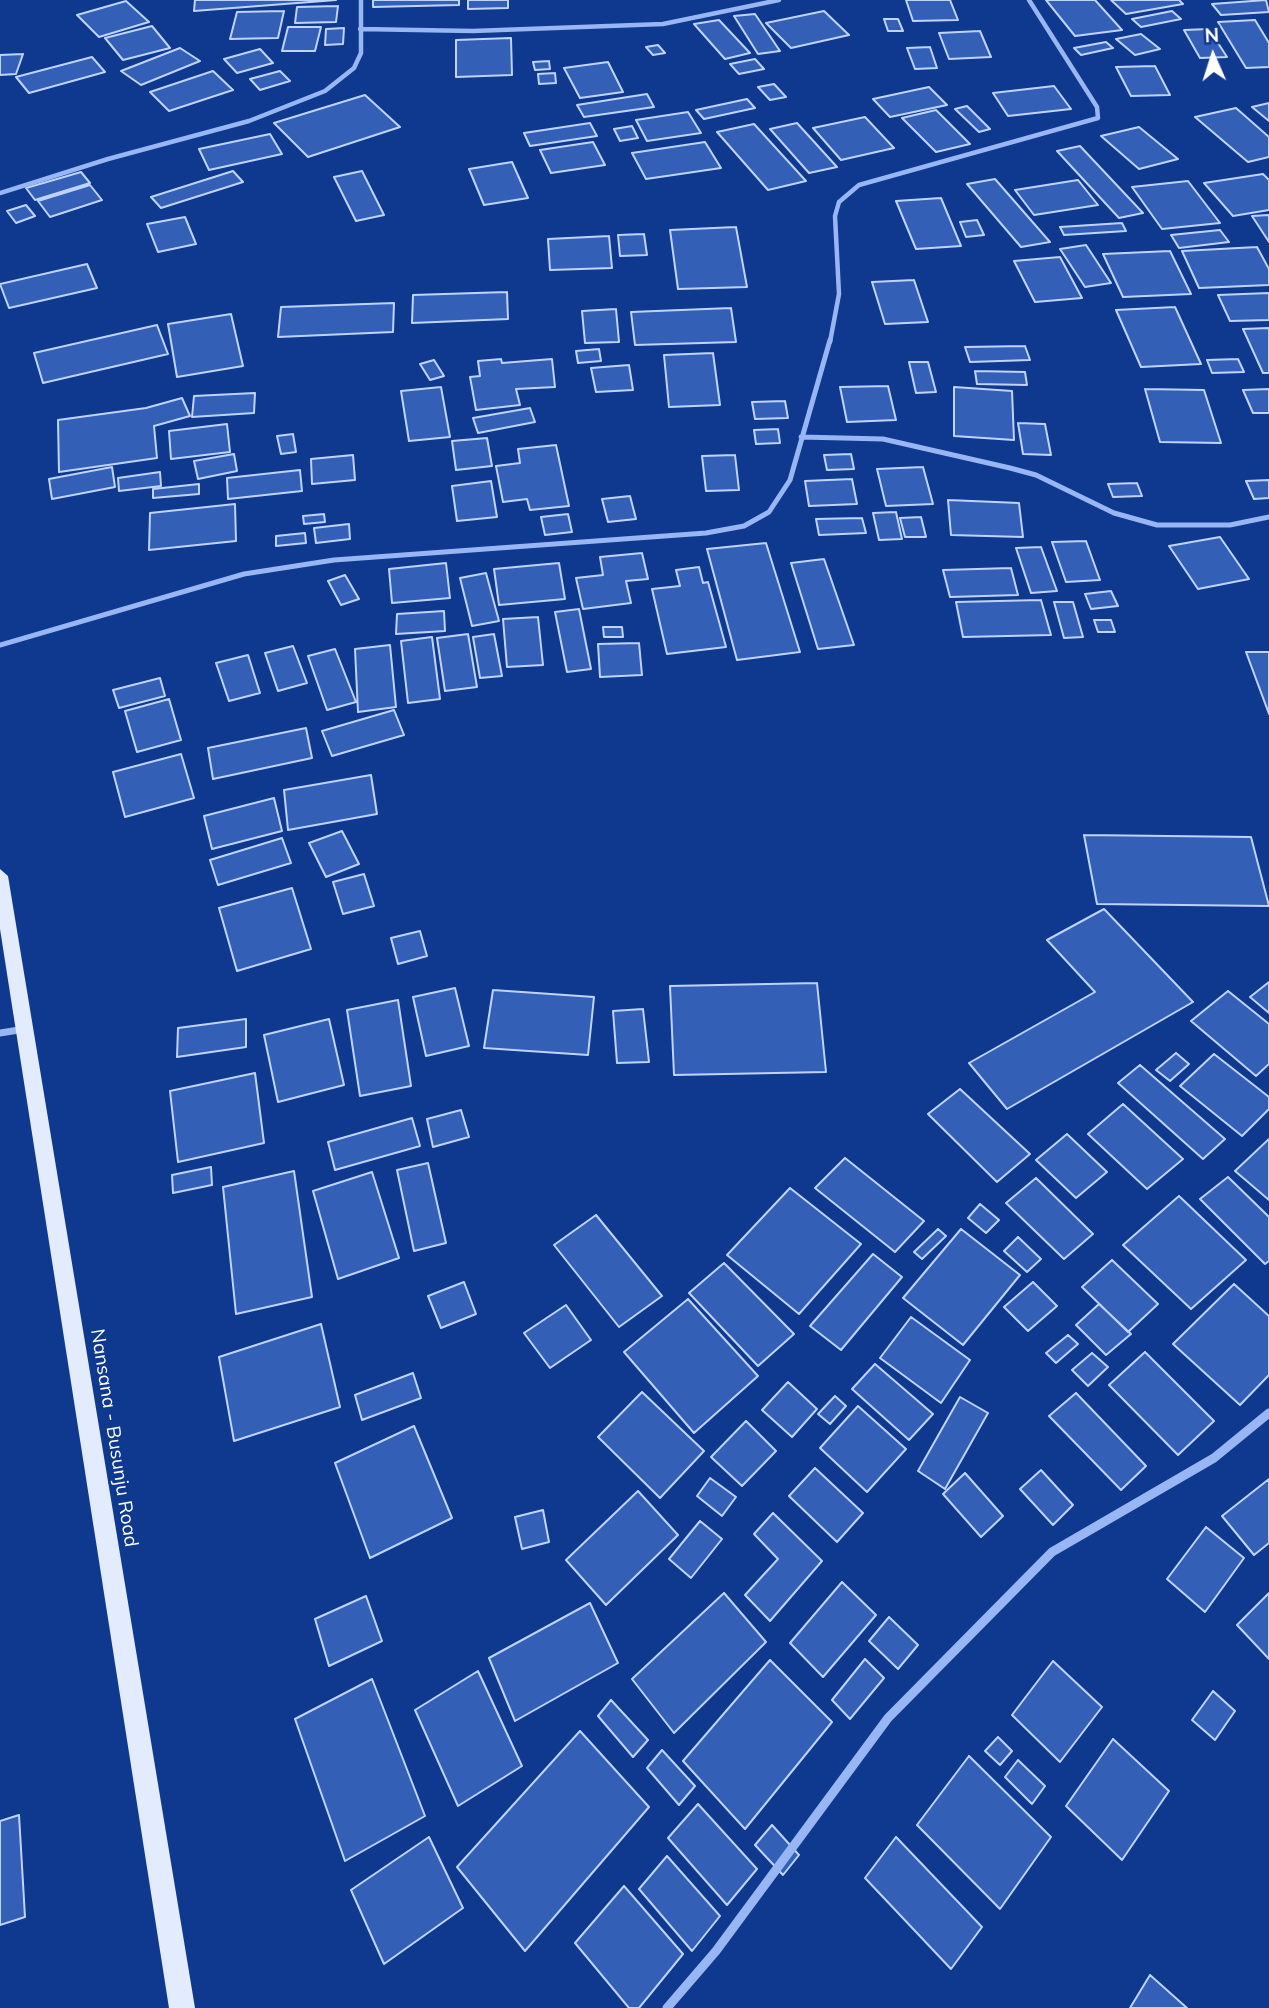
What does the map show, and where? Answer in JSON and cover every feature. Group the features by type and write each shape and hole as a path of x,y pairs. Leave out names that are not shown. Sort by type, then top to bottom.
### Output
{"main road":[{"name":"Nansana - Busunju Road","path":"0,876 182,2008"}],"street":[{"path":"0,192 293,106 325,91 354,68 362,53 361,0"},
{"path":"360,29 486,31 663,24 779,0"},
{"path":"0,645 244,574 334,560 706,533 744,526 769,512 790,480 829,346 839,294 835,216 839,202 859,185 1098,118 1097,107 1029,0"},
{"path":"801,437 883,439 1010,468 1036,475 1114,513 1157,526 1230,525 1269,517"},
{"path":"0,1033 26,1029"},
{"path":"667,2008 716,1951 888,1718 1052,1552 1214,1458 1269,1413"}],"building":[{"path":"195,0 336,0 194,11"},
{"path":"373,0 459,0 459,5 373,7"},
{"path":"468,0 508,0 508,8 468,9"},
{"path":"906,0 950,0 958,20 913,21"},
{"path":"1046,0 1095,0 1122,30 1075,36"},
{"path":"1111,0 1179,0 1183,4 1126,14"},
{"path":"1266,0 1269,12 1221,15 1212,4"},
{"path":"126,1 149,22 99,37 77,15"},
{"path":"338,6 336,22 295,23 297,7"},
{"path":"284,11 278,38 230,39 237,12"},
{"path":"824,11 849,35 791,48 766,23"},
{"path":"1172,11 1181,19 1141,27 1132,19"},
{"path":"755,14 780,51 758,54 734,16"},
{"path":"884,19 898,19 903,31 888,31"},
{"path":"719,20 750,53 725,59 694,24"},
{"path":"1255,20 1269,43 1269,67 1246,68 1218,22"},
{"path":"152,26 170,48 123,60 105,38"},
{"path":"288,27 321,27 315,51 282,51"},
{"path":"344,28 343,44 325,45 326,29"},
{"path":"1209,29 1227,57 1200,58 1184,30"},
{"path":"980,31 991,57 949,59 939,33"},
{"path":"1141,34 1160,49 1135,55 1116,39"},
{"path":"511,38 512,75 456,77 456,40"},
{"path":"1106,42 1113,48 1081,55 1074,48"},
{"path":"658,45 665,53 653,55 646,47"},
{"path":"930,47 937,68 915,69 907,48"},
{"path":"180,48 200,61 141,85 121,71"},
{"path":"260,49 273,63 237,73 224,59"},
{"path":"23,54 16,74 0,75 0,55"},
{"path":"92,57 105,72 29,93 16,77"},
{"path":"755,59 764,69 739,74 730,64"},
{"path":"549,61 550,69 535,70 533,62"},
{"path":"608,62 623,92 580,98 564,68"},
{"path":"1155,66 1170,95 1131,96 1116,67"},
{"path":"213,71 233,90 169,111 150,92"},
{"path":"280,71 290,81 260,90 250,79"},
{"path":"555,73 556,83 539,84 538,74"},
{"path":"774,84 786,97 770,100 758,87"},
{"path":"1054,86 1071,109 1008,116 993,93"},
{"path":"929,87 947,105 890,117 873,99"},
{"path":"647,94 654,107 584,117 577,105"},
{"path":"365,95 400,127 308,157 274,123"},
{"path":"747,99 755,108 704,119 696,110"},
{"path":"1269,103 1269,121 1252,107"},
{"path":"967,106 990,129 979,132 955,109"},
{"path":"1236,108 1269,137 1269,157 1248,162 1195,117"},
{"path":"936,110 970,144 936,152 902,118"},
{"path":"688,112 701,133 647,141 636,120"},
{"path":"865,117 894,148 841,160 813,128"},
{"path":"590,123 597,136 530,146 524,133"},
{"path":"797,123 837,167 809,173 770,129"},
{"path":"754,124 806,181 768,190 717,132"},
{"path":"632,126 638,138 620,141 614,129"},
{"path":"1139,127 1178,159 1139,169 1101,136"},
{"path":"270,134 282,154 209,170 199,149"},
{"path":"593,142 605,165 551,173 540,150"},
{"path":"705,142 721,168 646,179 632,153"},
{"path":"1080,146 1143,213 1119,218 1057,151"},
{"path":"512,162 528,198 484,205 469,169"},
{"path":"233,171 243,182 161,208 151,197"},
{"path":"362,171 384,215 356,221 334,177"},
{"path":"81,172 90,183 35,200 26,188"},
{"path":"1263,174 1269,180 1269,210 1233,216 1204,183"},
{"path":"995,179 1050,242 1021,247 967,184"},
{"path":"1078,180 1098,205 1034,215 1015,190"},
{"path":"1188,181 1220,223 1162,229 1132,187"},
{"path":"90,185 102,200 50,217 38,201"},
{"path":"941,198 961,246 916,249 896,201"},
{"path":"26,205 35,216 16,223 7,211"},
{"path":"1269,215 1269,242 1252,216"},
{"path":"185,217 196,244 158,252 147,224"},
{"path":"977,220 984,235 966,237 960,222"},
{"path":"1122,223 1126,231 1064,235 1060,227"},
{"path":"736,227 747,287 678,289 670,230"},
{"path":"1220,230 1229,242 1179,248 1171,235"},
{"path":"644,234 647,255 620,256 618,235"},
{"path":"609,236 612,268 550,270 548,239"},
{"path":"1086,245 1111,283 1085,287 1060,249"},
{"path":"1257,247 1269,269 1269,285 1199,288 1182,251"},
{"path":"1170,251 1191,294 1123,297 1103,254"},
{"path":"1060,257 1082,298 1035,302 1014,261"},
{"path":"87,264 97,288 9,308 0,284"},
{"path":"914,280 928,322 885,324 872,282"},
{"path":"507,292 508,319 412,323 413,295"},
{"path":"1269,293 1269,320 1230,321 1218,295"},
{"path":"394,303 393,332 278,337 281,307"},
{"path":"1175,307 1201,364 1141,367 1116,310"},
{"path":"731,308 736,342 635,345 631,312"},
{"path":"616,309 619,342 585,343 582,311"},
{"path":"231,314 243,366 177,377 168,324"},
{"path":"157,325 168,354 43,383 34,353"},
{"path":"1269,328 1269,373 1263,373 1243,329"},
{"path":"1025,346 1030,360 970,362 965,347"},
{"path":"599,349 601,361 578,363 576,351"},
{"path":"713,353 720,405 669,407 664,355"},
{"path":"501,359 502,363 552,359 555,387 516,389 520,405 476,410 470,377 480,376 478,361"},
{"path":"1238,359 1244,372 1212,373 1207,360"},
{"path":"434,360 444,376 430,380 420,364"},
{"path":"909,362 928,362 936,392 916,393"},
{"path":"629,365 633,390 596,392 591,368"},
{"path":"975,371 1025,372 1027,385 977,384"},
{"path":"888,386 896,420 847,422 840,387"},
{"path":"441,387 450,437 409,441 401,391"},
{"path":"954,387 1012,391 1014,440 954,436"},
{"path":"1145,389 1204,390 1221,443 1160,442"},
{"path":"1269,389 1269,413 1253,413 1243,390"},
{"path":"255,393 254,413 192,417 194,396"},
{"path":"182,398 190,416 154,426 157,458 59,472 58,420 146,408"},
{"path":"785,401 788,418 755,419 752,402"},
{"path":"530,408 535,422 478,433 473,418"},
{"path":"1018,423 1045,424 1051,455 1023,454"},
{"path":"227,424 230,452 171,459 169,431"},
{"path":"778,429 780,443 756,444 754,430"},
{"path":"293,434 296,452 281,454 277,436"},
{"path":"487,438 492,466 456,470 452,441"},
{"path":"556,445 569,506 530,510 527,499 503,502 496,466 520,463 518,449"},
{"path":"234,454 237,471 198,479 194,461"},
{"path":"851,454 854,469 827,470 824,455"},
{"path":"353,455 355,480 312,484 311,459"},
{"path":"735,455 739,490 706,491 702,456"},
{"path":"112,467 115,487 52,499 49,479"},
{"path":"923,467 933,504 886,506 877,469"},
{"path":"300,470 302,491 228,499 227,478"},
{"path":"160,472 161,486 119,491 118,478"},
{"path":"852,479 857,504 809,506 805,481"},
{"path":"1269,480 1269,498 1254,499 1246,481"},
{"path":"491,481 497,517 457,521 452,486"},
{"path":"1137,483 1142,496 1113,497 1108,484"},
{"path":"199,484 199,494 153,498 153,489"},
{"path":"630,496 636,519 608,522 602,499"},
{"path":"948,500 1019,503 1023,537 951,535"},
{"path":"235,504 236,541 149,550 150,513"},
{"path":"896,512 902,539 879,540 873,513"},
{"path":"324,514 325,522 304,524 303,516"},
{"path":"568,514 572,532 545,535 541,517"},
{"path":"921,517 926,537 905,537 900,518"},
{"path":"862,518 866,533 819,535 816,519"},
{"path":"349,524 350,539 316,543 314,528"},
{"path":"305,533 306,543 276,546 276,536"},
{"path":"1220,537 1249,579 1198,589 1169,546"},
{"path":"1086,541 1100,580 1066,582 1052,542"},
{"path":"766,543 800,652 737,660 707,549"},
{"path":"1041,547 1057,591 1031,593 1016,548"},
{"path":"642,553 648,579 626,581 631,603 583,609 576,578 603,575 600,557"},
{"path":"824,559 854,645 818,649 791,563"},
{"path":"446,563 450,598 392,603 389,569"},
{"path":"559,563 565,599 499,605 494,569"},
{"path":"699,567 703,583 708,582 726,647 667,654 652,589 680,586 676,570"},
{"path":"1011,568 1018,595 950,597 943,570"},
{"path":"486,573 499,621 472,626 460,578"},
{"path":"345,575 359,599 341,605 328,581"},
{"path":"1111,591 1118,606 1091,609 1085,594"},
{"path":"1041,600 1051,635 963,637 956,602"},
{"path":"1054,602 1073,602 1083,637 1064,638"},
{"path":"579,609 591,669 567,672 555,612"},
{"path":"444,611 445,631 396,634 397,614"},
{"path":"538,617 543,665 507,667 503,619"},
{"path":"1094,620 1111,620 1115,632 1098,632"},
{"path":"603,627 622,627 623,637 604,637"},
{"path":"468,634 477,687 445,691 437,638"},
{"path":"494,634 502,676 480,678 473,637"},
{"path":"432,637 440,699 408,703 401,641"},
{"path":"639,643 642,675 600,677 598,644"},
{"path":"390,645 396,707 358,712 355,649"},
{"path":"293,646 307,683 278,691 265,653"},
{"path":"335,649 356,702 327,710 308,656"},
{"path":"1246,652 1269,652 1269,714"},
{"path":"248,655 260,693 229,701 216,663"},
{"path":"160,678 165,696 119,708 113,690"},
{"path":"169,699 181,740 137,752 125,711"},
{"path":"394,710 404,735 332,756 322,731"},
{"path":"306,728 312,758 213,779 208,748"},
{"path":"181,754 194,798 125,817 113,772"},
{"path":"371,775 377,814 288,830 284,790"},
{"path":"274,798 282,831 212,849 204,816"},
{"path":"342,831 359,864 326,877 309,843"},
{"path":"1084,835 1251,837 1269,906 1097,904"},
{"path":"282,838 291,863 218,885 210,860"},
{"path":"364,874 374,906 343,914 333,882"},
{"path":"292,888 311,949 237,971 219,908"},
{"path":"1104,909 1193,1002 1007,1109 969,1063 1095,992 1047,940"},
{"path":"420,931 427,956 398,964 391,938"},
{"path":"1269,982 1269,1013 1250,997"},
{"path":"817,983 826,1072 674,1075 670,986"},
{"path":"455,988 469,1046 426,1056 413,997"},
{"path":"493,990 594,997 588,1055 484,1048"},
{"path":"1228,991 1269,1024 1269,1064 1256,1076 1191,1021"},
{"path":"398,1000 411,1086 360,1096 347,1010"},
{"path":"643,1009 649,1062 617,1063 613,1011"},
{"path":"246,1019 246,1047 177,1057 178,1028"},
{"path":"329,1019 344,1085 278,1102 264,1035"},
{"path":"1176,1053 1189,1064 1170,1081 1156,1070"},
{"path":"1214,1054 1269,1097 1269,1109 1242,1136 1180,1086"},
{"path":"1140,1065 1225,1139 1203,1159 1118,1083"},
{"path":"255,1073 264,1143 178,1162 170,1091"},
{"path":"960,1089 1030,1154 997,1182 928,1114"},
{"path":"1123,1104 1183,1159 1147,1189 1088,1134"},
{"path":"461,1110 469,1137 433,1147 427,1119"},
{"path":"412,1118 420,1146 335,1170 328,1142"},
{"path":"1067,1134 1107,1172 1076,1198 1036,1160"},
{"path":"1269,1139 1269,1200 1235,1171"},
{"path":"845,1158 924,1221 895,1252 815,1188"},
{"path":"428,1163 446,1243 414,1251 397,1170"},
{"path":"211,1167 212,1185 173,1193 172,1175"},
{"path":"294,1171 312,1297 236,1314 223,1187"},
{"path":"372,1172 399,1258 338,1279 313,1191"},
{"path":"1228,1177 1269,1217 1269,1261 1265,1264 1200,1199"},
{"path":"1036,1178 1093,1234 1064,1259 1006,1203"},
{"path":"790,1188 861,1244 799,1314 727,1255"},
{"path":"1179,1196 1246,1260 1191,1309 1123,1245"},
{"path":"980,1204 999,1220 986,1233 968,1218"},
{"path":"596,1215 662,1296 619,1327 554,1245"},
{"path":"938,1229 946,1236 922,1259 914,1252"},
{"path":"961,1229 1020,1275 963,1345 903,1298"},
{"path":"1018,1237 1041,1259 1027,1272 1004,1251"},
{"path":"873,1254 902,1277 841,1350 810,1326"},
{"path":"1112,1260 1158,1304 1128,1332 1082,1287"},
{"path":"724,1263 794,1334 758,1366 689,1293"},
{"path":"464,1282 476,1314 441,1328 428,1296"},
{"path":"1033,1282 1057,1306 1028,1331 1004,1307"},
{"path":"1234,1284 1269,1316 1269,1375 1240,1405 1173,1344"},
{"path":"688,1299 758,1376 694,1433 624,1352"},
{"path":"1099,1304 1131,1334 1106,1355 1076,1325"},
{"path":"566,1305 591,1340 550,1368 524,1333"},
{"path":"911,1317 970,1360 941,1403 880,1358"},
{"path":"321,1324 340,1407 234,1441 219,1357"},
{"path":"1068,1335 1078,1344 1056,1363 1046,1353"},
{"path":"1145,1352 1214,1421 1178,1455 1109,1385"},
{"path":"1092,1353 1108,1367 1088,1386 1072,1370"},
{"path":"875,1364 933,1414 909,1440 852,1389"},
{"path":"413,1373 421,1398 362,1420 355,1395"},
{"path":"788,1382 817,1409 792,1437 762,1410"},
{"path":"642,1392 704,1451 660,1498 598,1437"},
{"path":"1076,1393 1146,1466 1121,1490 1049,1416"},
{"path":"835,1396 846,1406 830,1424 818,1414"},
{"path":"960,1397 988,1413 945,1489 918,1471"},
{"path":"858,1406 906,1449 867,1492 820,1448"},
{"path":"746,1421 776,1451 742,1486 711,1457"},
{"path":"414,1426 452,1518 370,1558 335,1463"},
{"path":"815,1468 863,1513 837,1542 789,1496"},
{"path":"1041,1470 1073,1505 1053,1525 1020,1489"},
{"path":"965,1473 1003,1516 981,1537 943,1494"},
{"path":"710,1478 736,1497 722,1516 697,1496"},
{"path":"1269,1479 1269,1543 1254,1555 1222,1516"},
{"path":"638,1491 678,1535 606,1605 566,1560"},
{"path":"543,1510 549,1542 522,1549 515,1517"},
{"path":"773,1513 822,1561 770,1621 745,1595 778,1559 754,1534"},
{"path":"700,1521 722,1539 691,1578 669,1559"},
{"path":"1206,1527 1244,1558 1205,1612 1167,1579"},
{"path":"842,1582 876,1615 823,1677 790,1643"},
{"path":"724,1593 766,1642 674,1733 632,1679"},
{"path":"1269,1593 1269,1659 1237,1625"},
{"path":"366,1596 382,1641 329,1666 315,1619"},
{"path":"590,1603 618,1663 515,1721 489,1658"},
{"path":"889,1617 918,1645 898,1669 869,1641"},
{"path":"865,1659 884,1678 850,1719 832,1700"},
{"path":"770,1660 832,1722 745,1829 683,1761"},
{"path":"1053,1661 1102,1707 1060,1762 1012,1715"},
{"path":"478,1671 522,1766 458,1806 415,1710"},
{"path":"372,1679 425,1816 345,1861 295,1719"},
{"path":"1213,1691 1235,1711 1215,1740 1192,1720"},
{"path":"611,1700 648,1740 633,1757 598,1716"},
{"path":"580,1731 649,1807 525,1951 457,1867"},
{"path":"998,1737 1012,1751 1000,1765 985,1751"},
{"path":"1113,1739 1169,1791 1122,1860 1066,1806"},
{"path":"662,1750 695,1786 679,1805 647,1768"},
{"path":"969,1756 1051,1837 1000,1909 917,1825"},
{"path":"1018,1760 1045,1786 1032,1804 1005,1777"},
{"path":"698,1804 757,1869 727,1905 668,1838"},
{"path":"19,1815 25,1917 0,1925 0,1821"},
{"path":"772,1825 799,1855 783,1875 755,1845"},
{"path":"429,1837 463,1908 384,1964 351,1890"},
{"path":"896,1837 982,1927 951,1969 865,1878"},
{"path":"667,1856 720,1916 692,1951 639,1889"},
{"path":"624,1886 683,1954 639,2008 629,2008 575,1943"},
{"path":"1150,1975 1187,2008 1130,2008"}]}
